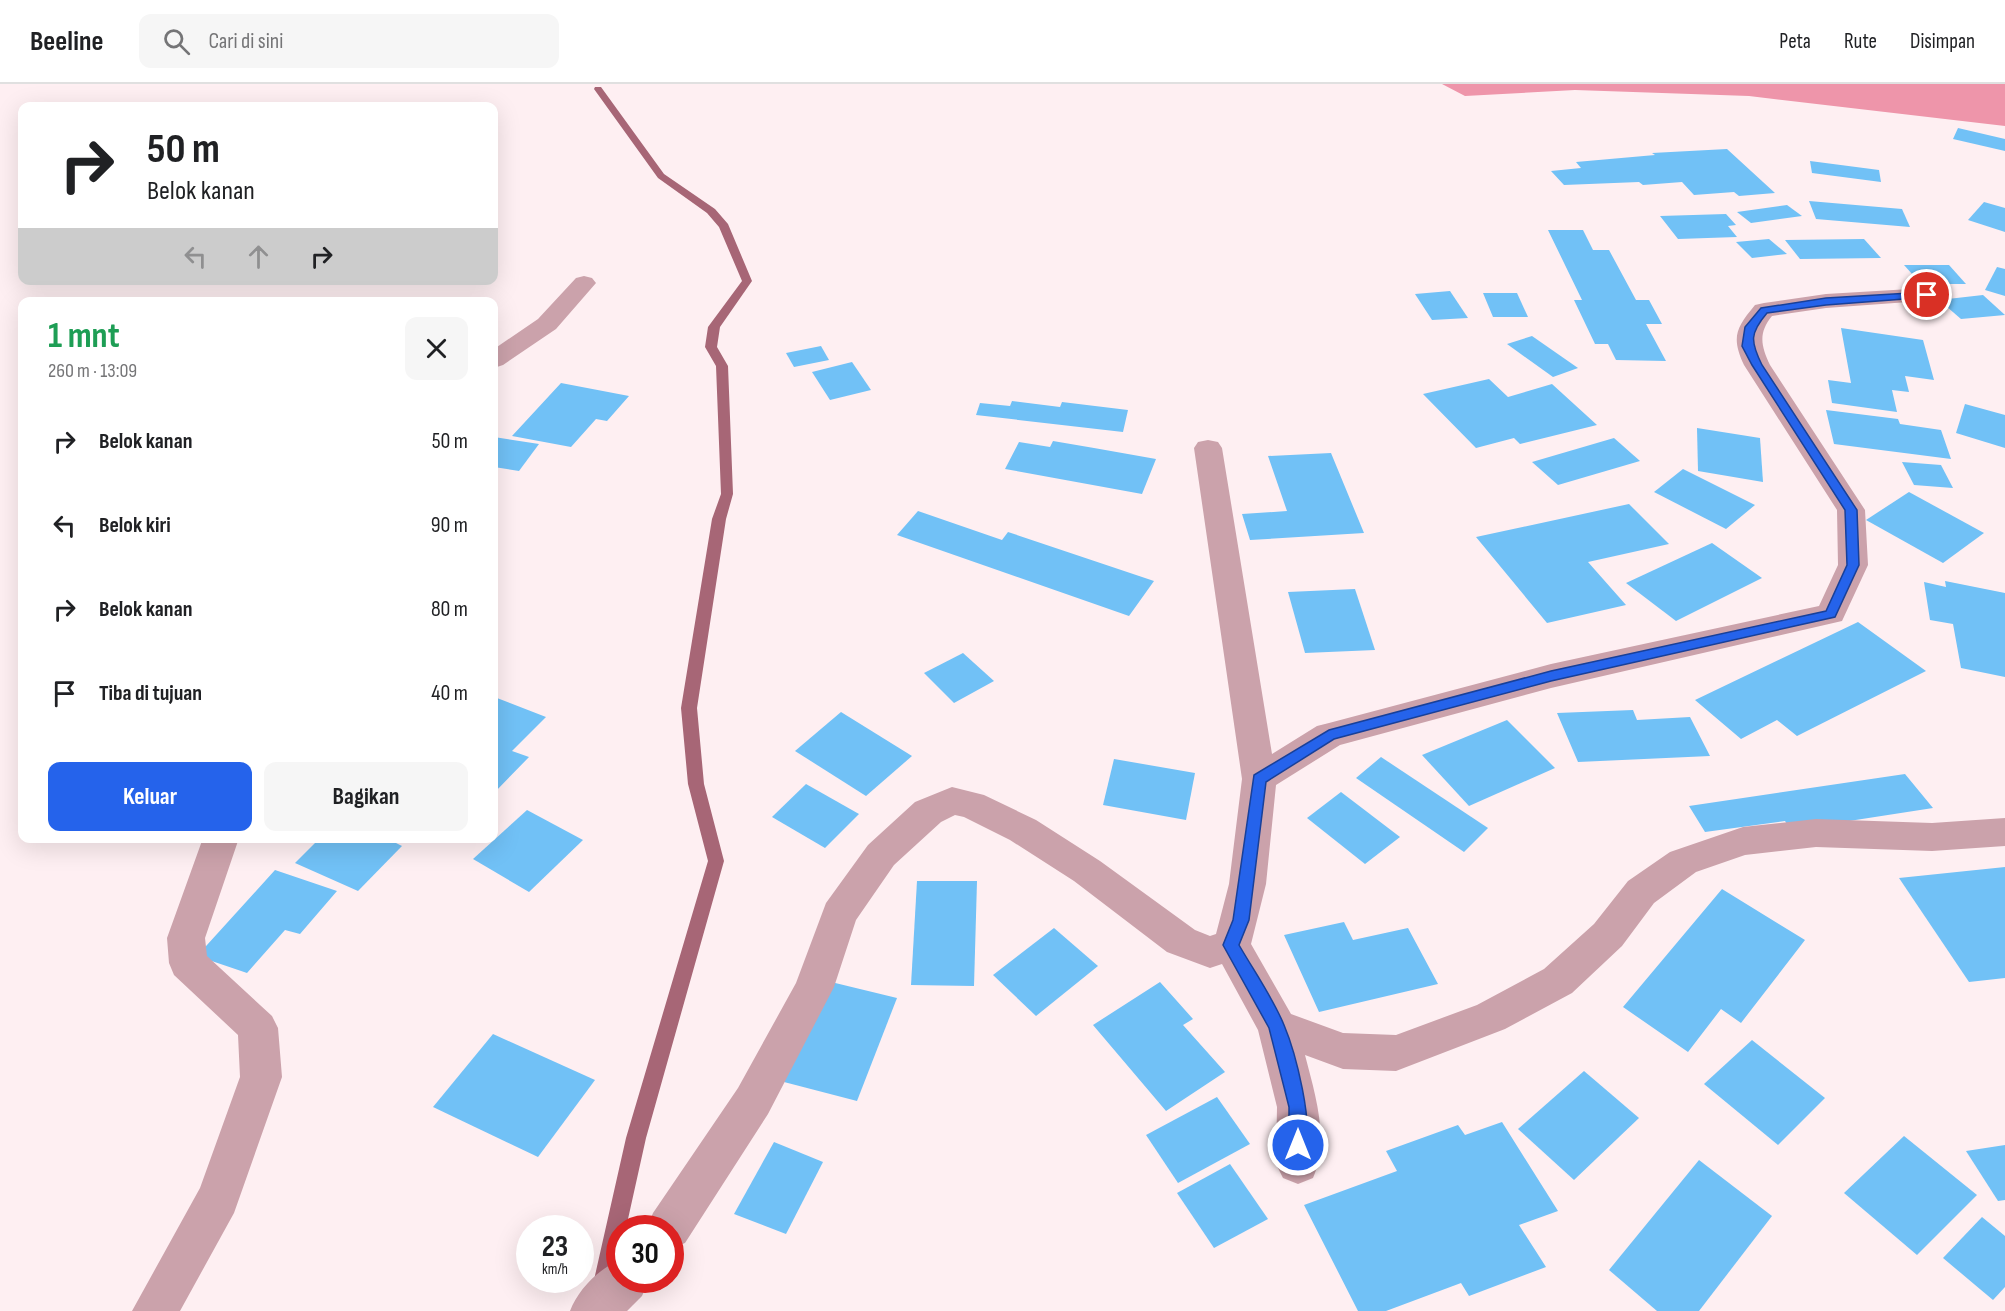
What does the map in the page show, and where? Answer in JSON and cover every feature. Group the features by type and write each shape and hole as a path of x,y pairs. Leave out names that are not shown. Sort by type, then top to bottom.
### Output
{"street":[{"path":"498,357 547,324 584,283"},
{"path":"1259,779 1329,735 1551,676 1831,614 1853,565 1851,510 1757,365 1747,346 1750,327 1764,310 1826,302 1927,295"},
{"path":"678,1215 753,1101 814,987 839,914 881,855 928,812 952,801 972,805 1023,830 1087,871 1181,940 1210,952 1231,945 1241,920 1247,887 1259,779 1208,448"},
{"path":"1277,1027 1343,1052 1396,1053 1491,1017 1558,981 1608,935 1641,892 1683,862 1743,841 1816,832 1932,837 2005,832"},
{"path":"155,1311 218,1198 261,1077 258,1028 188,963 186,938 219,843"},
{"path":"1231,945 1277,1027 1298,1107 1298,1164"},
{"path":"593,1311 613,1293"}],"shaded area":[{"path":"1442,84 2005,84 2005,126 1749,96 1575,90 1465,96"}],"building":[{"path":"1958,128 2005,139 2005,151 1953,139"},
{"path":"1727,149 1775,193 1739,196 1734,192 1694,195 1682,182 1643,185 1639,182 1564,185 1551,171 1581,168 1576,162 1655,155 1652,153"},
{"path":"1810,161 1879,170 1881,182 1812,173"},
{"path":"1809,201 1902,209 1910,227 1816,219"},
{"path":"1984,202 2005,208 2005,232 1968,220"},
{"path":"1787,205 1802,216 1751,223 1737,212"},
{"path":"1726,214 1736,225 1728,226 1737,237 1678,239 1660,216"},
{"path":"1548,230 1583,230 1593,250 1609,250 1636,300 1649,300 1662,324 1646,324 1666,361 1616,360 1608,344 1595,344 1574,300 1582,300"},
{"path":"1769,239 1787,254 1752,258 1736,242"},
{"path":"1864,239 1881,258 1800,259 1785,240"},
{"path":"1904,265 1949,265 1966,284 1921,284"},
{"path":"1997,267 2005,269 2005,296 1985,290"},
{"path":"1450,291 1468,318 1432,320 1415,294"},
{"path":"1483,293 1517,293 1528,317 1493,317"},
{"path":"1983,295 2005,315 1961,319 1939,300"},
{"path":"1841,328 1923,340 1934,380 1905,376 1909,392 1892,390 1897,412 1832,403 1828,380 1851,383"},
{"path":"1532,336 1578,368 1553,377 1507,344"},
{"path":"821,346 829,360 794,367 786,353"},
{"path":"852,362 871,390 830,400 812,372"},
{"path":"1489,379 1508,397 1552,384 1597,425 1520,444 1514,438 1476,448 1423,394"},
{"path":"561,383 629,396 607,421 596,419 571,447 512,436"},
{"path":"1012,401 1060,407 1062,402 1128,410 1123,432 976,415 980,403 1010,406"},
{"path":"1965,404 2005,415 2005,448 1956,433"},
{"path":"1826,410 1898,419 1900,424 1941,430 1951,459 1834,444"},
{"path":"1697,428 1760,438 1763,482 1698,471"},
{"path":"498,438 539,444 519,471 498,468"},
{"path":"1614,438 1640,461 1558,485 1532,462"},
{"path":"1053,441 1156,459 1142,494 1005,469 1019,442 1050,447"},
{"path":"1331,453 1364,533 1250,540 1242,514 1287,511 1268,456"},
{"path":"1902,462 1941,465 1953,488 1914,485"},
{"path":"1683,469 1755,505 1726,529 1654,492"},
{"path":"1909,492 1984,533 1943,563 1866,520"},
{"path":"1629,504 1669,544 1588,562 1626,605 1547,623 1476,537"},
{"path":"918,511 1002,540 1008,532 1154,581 1129,616 897,535"},
{"path":"1712,543 1762,578 1676,621 1626,583"},
{"path":"1945,581 2005,593 2005,677 1961,668 1953,624 1930,620 1924,582 1946,587"},
{"path":"1355,589 1375,650 1305,653 1288,592"},
{"path":"1858,622 1926,671 1797,736 1777,720 1741,739 1695,700"},
{"path":"963,653 994,681 954,703 924,673"},
{"path":"498,698 546,717 512,751 529,757 498,789"},
{"path":"1633,710 1637,720 1690,717 1710,756 1578,762 1557,713"},
{"path":"841,712 912,756 866,796 795,751"},
{"path":"1507,720 1555,768 1469,806 1422,755"},
{"path":"1381,757 1488,828 1464,852 1356,778"},
{"path":"1114,759 1195,773 1186,820 1103,805"},
{"path":"1905,774 1933,808 1791,830 1785,821 1705,832 1689,806"},
{"path":"806,784 859,814 825,848 772,817"},
{"path":"1341,792 1400,837 1365,864 1307,818"},
{"path":"527,810 583,840 529,892 473,859 491,843 498,843 498,836"},
{"path":"315,843 396,843 402,846 358,891 295,863"},
{"path":"2005,867 2005,978 1969,982 1899,878"},
{"path":"275,870 337,891 300,934 285,930 247,973 197,956"},
{"path":"917,881 977,881 974,986 911,985"},
{"path":"1722,889 1805,940 1741,1023 1721,1009 1688,1052 1623,1007"},
{"path":"1344,922 1353,940 1408,928 1438,984 1319,1012 1284,935"},
{"path":"1054,928 1098,966 1036,1016 993,975"},
{"path":"827,981 897,998 857,1101 784,1082"},
{"path":"1160,982 1193,1019 1183,1025 1225,1072 1166,1111 1093,1025"},
{"path":"493,1034 595,1080 538,1157 433,1107"},
{"path":"1752,1040 1825,1098 1778,1145 1704,1084"},
{"path":"1584,1071 1639,1118 1574,1180 1518,1129"},
{"path":"1217,1097 1250,1144 1178,1183 1146,1135"},
{"path":"1502,1122 1558,1211 1519,1225 1546,1267 1469,1296 1461,1283 1386,1311 1358,1311 1304,1205 1397,1171 1386,1151 1458,1125 1465,1135"},
{"path":"1904,1136 1977,1195 1917,1255 1844,1193"},
{"path":"774,1142 823,1162 786,1234 734,1214"},
{"path":"2005,1145 2005,1200 1998,1201 1966,1151"},
{"path":"1699,1160 1772,1216 1699,1311 1657,1311 1609,1270"},
{"path":"1230,1164 1268,1219 1214,1248 1177,1193"},
{"path":"1982,1217 2005,1236 2005,1287 1993,1300 1943,1258"}],"waterway":[{"path":"598,89 661,176 711,211 724,226 747,281 714,327 711,347 722,366 727,494 719,519 689,708 696,784 716,861 636,1138 598,1311"}],"route":[{"path":"1298,1145 1298,1107 1277,1027 1231,945 1241,920 1250,865 1259,779 1329,735 1551,676 1831,614 1853,565 1851,510 1757,365 1747,346 1750,327 1764,310 1826,302 1927,295"}]}
